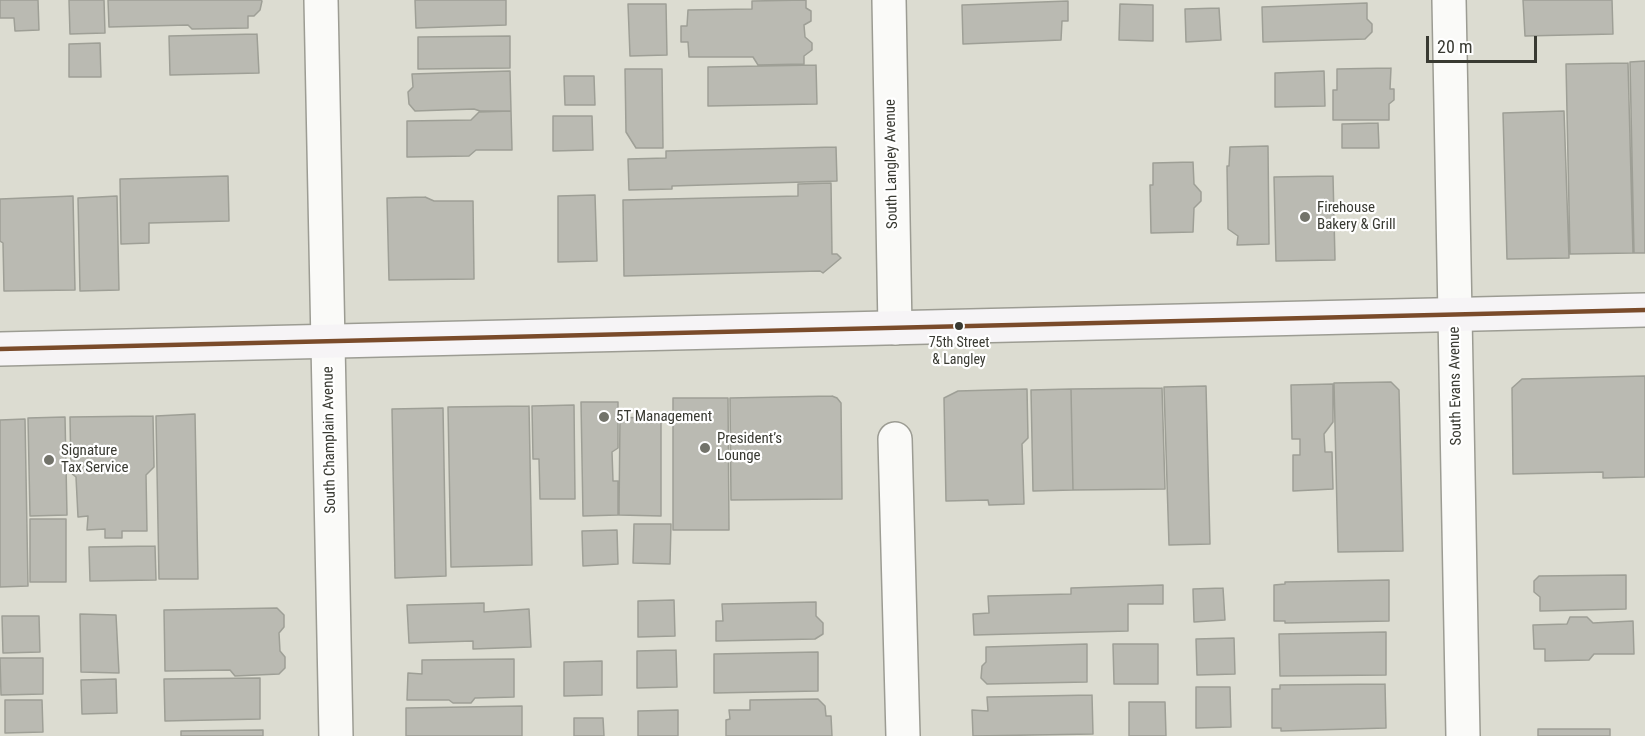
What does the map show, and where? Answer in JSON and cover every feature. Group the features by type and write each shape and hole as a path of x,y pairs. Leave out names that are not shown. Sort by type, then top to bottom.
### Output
{"street":[{"name":"South Champlain Avenue","path":"321,0 336,736"},
{"name":"South Langley Avenue","path":"889,0 895,328"},
{"name":"South Evans Avenue","path":"1449,0 1463,736"},
{"path":"0,349 1645,310"},
{"path":"895,440 903,736"}],"building":[{"path":"0,0 38,0 39,30 15,31 14,18 0,18"},
{"path":"69,0 104,0 105,33 70,34"},
{"path":"108,0 262,1 260,10 254,16 248,16 248,28 192,29 188,25 109,27"},
{"path":"415,0 506,0 506,25 416,28"},
{"path":"806,0 806,8 811,11 811,21 804,25 805,37 812,43 812,50 804,56 804,64 758,65 753,57 689,57 688,42 681,42 681,26 687,26 688,10 752,9 752,1"},
{"path":"1523,0 1612,0 1613,34 1525,36"},
{"path":"1068,1 1068,21 1062,21 1061,40 963,44 962,5"},
{"path":"1367,3 1367,19 1372,24 1372,32 1365,39 1263,42 1262,7"},
{"path":"628,4 666,4 667,55 630,56"},
{"path":"1120,4 1153,5 1153,41 1119,40"},
{"path":"1219,8 1221,40 1186,42 1185,9"},
{"path":"257,34 259,73 170,75 169,36"},
{"path":"510,36 510,68 418,69 418,37"},
{"path":"100,43 101,77 69,77 69,44"},
{"path":"1645,61 1645,253 1634,253 1630,62"},
{"path":"1628,63 1633,253 1570,254 1566,64"},
{"path":"816,65 817,104 708,106 708,67"},
{"path":"1391,68 1390,89 1394,89 1394,100 1389,104 1389,120 1333,120 1333,90 1337,90 1337,69"},
{"path":"625,69 662,69 663,148 636,148 626,132"},
{"path":"510,71 511,111 474,109 415,111 409,104 408,92 413,87 412,74"},
{"path":"1324,71 1325,106 1275,107 1275,73"},
{"path":"564,76 594,76 595,105 565,105"},
{"path":"511,111 512,150 476,150 469,156 407,157 407,121 471,120 479,112"},
{"path":"1564,111 1569,258 1507,259 1503,113"},
{"path":"553,116 592,116 593,150 553,151"},
{"path":"1378,123 1379,148 1342,148 1342,124"},
{"path":"1268,146 1269,244 1237,245 1238,236 1228,229 1227,166 1229,166 1230,147"},
{"path":"836,147 837,181 672,186 672,189 629,190 628,159 666,158 666,151"},
{"path":"1193,162 1194,184 1201,192 1201,201 1194,208 1193,232 1151,233 1150,185 1153,185 1153,163"},
{"path":"228,176 229,221 149,223 149,243 121,244 120,179"},
{"path":"1333,176 1335,260 1276,261 1274,177"},
{"path":"831,183 832,254 837,254 841,258 823,273 820,271 624,276 623,200 798,196 798,184"},
{"path":"595,195 597,261 558,262 558,196"},
{"path":"73,196 75,290 4,291 3,243 0,241 0,199"},
{"path":"117,196 119,290 80,291 78,198"},
{"path":"425,197 434,201 473,201 474,279 389,280 387,198"},
{"path":"1645,376 1645,477 1603,478 1603,472 1513,474 1512,388 1522,379"},
{"path":"1391,382 1399,390 1403,551 1338,552 1334,383"},
{"path":"1333,384 1333,422 1324,434 1325,452 1332,452 1333,489 1293,491 1293,455 1300,455 1300,439 1292,439 1291,385"},
{"path":"1206,386 1210,544 1169,545 1164,387"},
{"path":"1162,388 1165,489 1073,490 1071,389"},
{"path":"1027,389 1028,438 1022,444 1024,504 989,505 988,500 946,501 944,398 958,391"},
{"path":"1071,389 1073,490 1033,491 1031,390"},
{"path":"832,396 841,403 842,499 731,500 730,398"},
{"path":"673,398 728,398 729,530 673,530"},
{"path":"581,402 618,402 618,448 612,452 613,481 618,481 618,515 583,516"},
{"path":"574,405 575,499 540,499 539,459 533,459 532,406"},
{"path":"529,406 532,565 451,567 448,407"},
{"path":"443,408 446,576 395,578 392,409"},
{"path":"195,414 198,579 159,579 156,416"},
{"path":"153,416 154,467 146,475 147,531 122,531 122,538 105,538 105,529 87,530 88,516 78,517 76,477 71,473 70,417"},
{"path":"65,417 67,515 30,516 28,418"},
{"path":"620,417 661,419 661,516 619,515"},
{"path":"25,419 28,586 0,587 0,420"},
{"path":"30,519 66,519 66,582 30,582"},
{"path":"634,524 671,524 670,564 633,563"},
{"path":"617,530 618,564 583,566 582,531"},
{"path":"155,546 156,580 90,581 89,547"},
{"path":"1626,575 1626,609 1540,611 1540,597 1534,592 1534,581 1539,576"},
{"path":"1389,580 1389,621 1285,623 1285,621 1274,621 1274,585 1285,584 1285,582"},
{"path":"1163,585 1163,604 1128,604 1128,631 974,635 973,614 989,613 988,596 1071,594 1071,588"},
{"path":"1223,588 1225,620 1194,622 1193,589"},
{"path":"674,600 675,636 638,637 638,601"},
{"path":"816,602 816,616 823,623 823,634 815,639 716,641 716,621 723,621 722,604"},
{"path":"484,603 484,612 529,609 531,647 473,649 473,641 409,643 407,605"},
{"path":"277,608 284,615 284,627 279,633 280,651 285,657 285,668 279,674 235,676 230,670 165,671 164,610"},
{"path":"80,614 116,615 119,673 81,672"},
{"path":"2,616 39,616 40,652 3,653"},
{"path":"1570,617 1587,617 1593,623 1633,621 1634,654 1594,654 1589,660 1545,661 1545,649 1534,649 1533,625 1567,624"},
{"path":"1386,632 1386,675 1280,676 1279,634"},
{"path":"1234,638 1235,674 1197,675 1196,639"},
{"path":"1087,644 1087,682 987,684 981,678 982,666 986,662 986,647"},
{"path":"1113,644 1158,644 1158,684 1114,684"},
{"path":"676,650 677,687 637,688 637,651"},
{"path":"818,652 818,691 714,693 714,654"},
{"path":"0,658 43,658 43,694 1,695"},
{"path":"514,659 514,697 475,698 471,703 453,703 449,700 407,700 408,673 422,674 422,660"},
{"path":"602,661 602,695 564,696 564,662"},
{"path":"260,678 260,719 165,721 164,679"},
{"path":"116,679 117,713 82,714 81,680"},
{"path":"1385,684 1386,728 1281,731 1281,728 1272,728 1272,689 1280,689 1280,685"},
{"path":"1196,687 1230,687 1231,727 1196,728"},
{"path":"1092,695 1093,734 973,736 972,710 988,711 987,697"},
{"path":"818,699 825,706 826,716 831,716 832,736 726,736 726,720 730,719 729,710 750,710 750,700"},
{"path":"5,700 42,700 43,732 5,733"},
{"path":"1129,702 1165,702 1166,736 1129,736"},
{"path":"522,706 522,736 406,736 406,708"},
{"path":"678,710 678,736 638,736 638,711"},
{"path":"574,718 603,718 604,736 574,736"},
{"path":"1538,729 1610,729 1610,736 1538,736"},
{"path":"263,730 263,736 181,736 181,731"}],"transit line":[{"path":"0,349 1645,310"}],"place":[{"name":"Firehouse Bakery & Grill","path":"1305,217"},
{"name":"75th Street & Langley","path":"959,326"},
{"name":"5T Management","path":"604,417"},
{"name":"President’s Lounge","path":"705,448"},
{"name":"Signature Tax Service","path":"49,460"}]}
